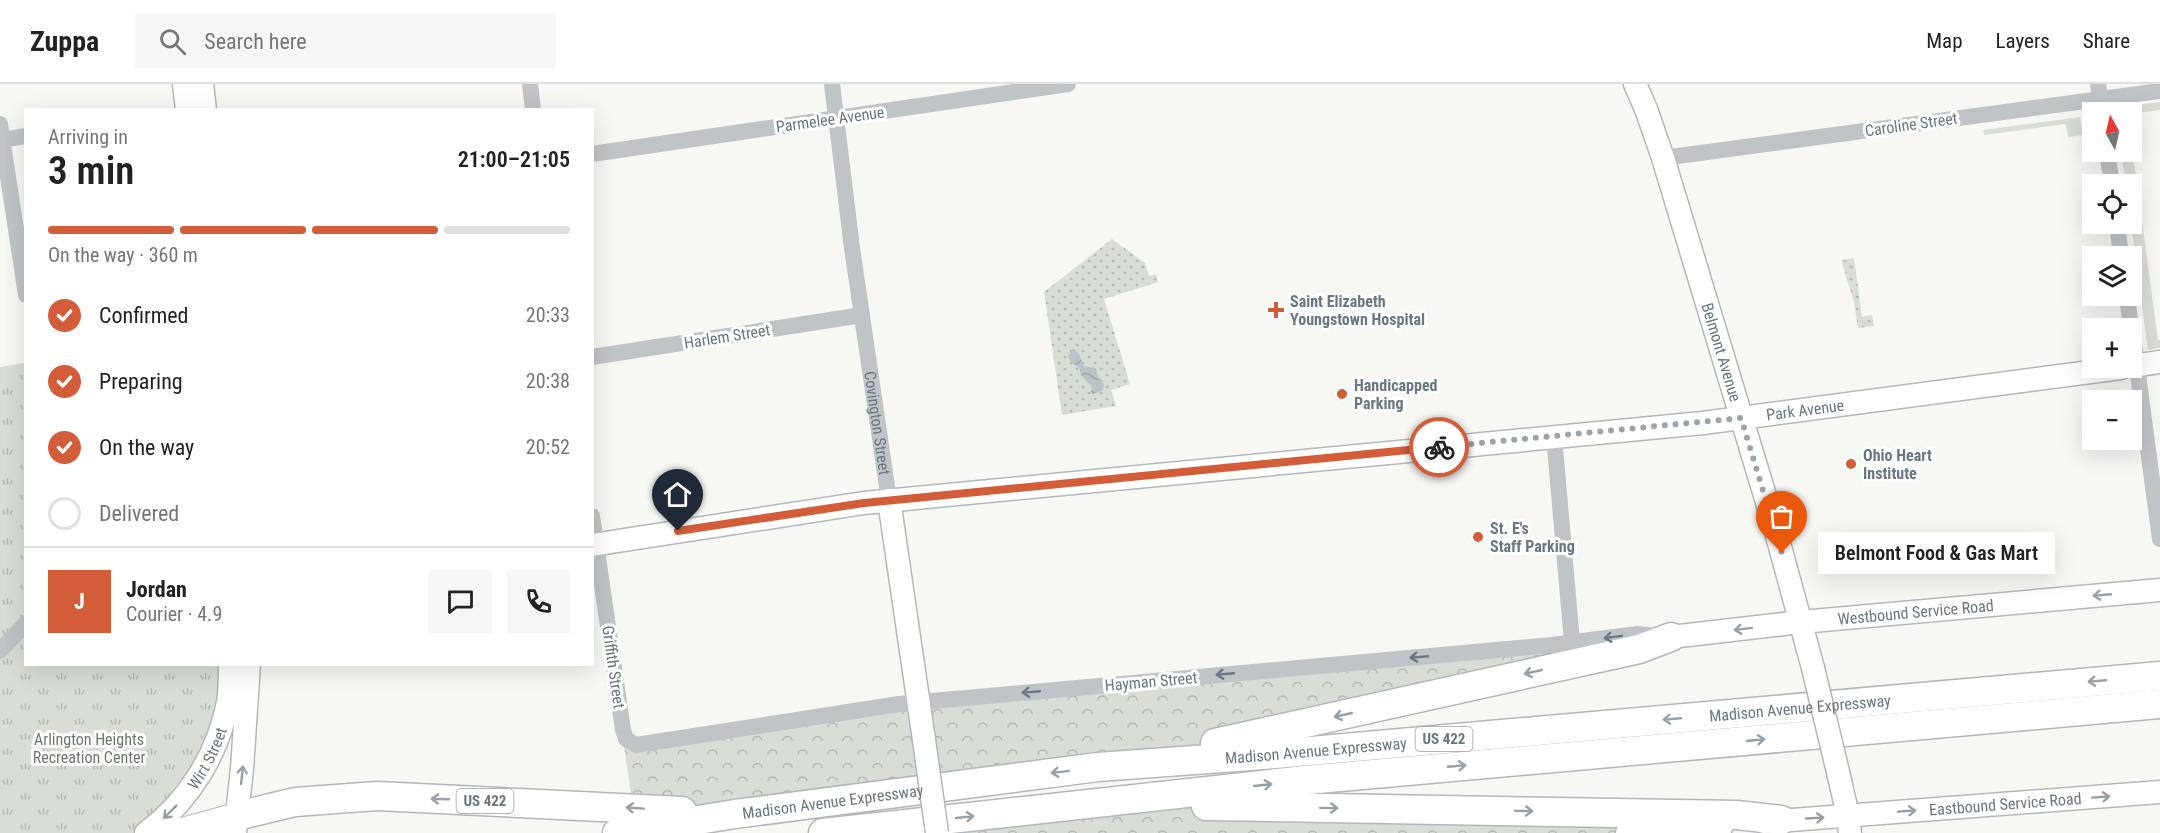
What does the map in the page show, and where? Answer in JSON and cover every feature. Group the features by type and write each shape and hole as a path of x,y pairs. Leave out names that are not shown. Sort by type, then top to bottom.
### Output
{"highway":[{"path":"1098,767 1262,734 1571,653 1639,649 1671,637"},
{"name":"Madison Avenue Expressway","path":"617,833 735,814 1098,767 1264,755 2160,676"},
{"name":"Madison Avenue Expressway","path":"823,833 1306,780 2160,704"},
{"name":"US 422","path":"236,824 295,802 377,796 735,814"},
{"path":"1081,804 1737,815 1781,819"}],"main road":[{"name":"US 422","path":"175,833 236,824"}],"street":[{"path":"184,84 187,108"},
{"path":"202,84 205,108"},
{"path":"530,84 533,108"},
{"name":"Covington Street","path":"832,84 862,315 937,833"},
{"name":"Parmelee Avenue","path":"594,154 1068,84"},
{"name":"Belmont Avenue","path":"1635,84 1663,158 1801,622 1849,824"},
{"name":"Caroline Street","path":"1663,158 2160,91"},
{"path":"24,136 1,135 24,282"},
{"name":"Harlem Street","path":"594,357 862,315"},
{"name":"Park Avenue","path":"2142,364 2160,362"},
{"name":"Park Avenue","path":"594,544 889,500 1741,418 2082,372"},
{"path":"2132,378 2160,539"},
{"path":"1554,436 1571,653"},
{"name":"Griffith Street","path":"594,544 623,730 626,739 632,744"},
{"name":"Westbound Service Road","path":"1671,637 1801,622 2160,590"},
{"path":"0,651 24,625"},
{"name":"Hayman Street","path":"632,744 918,702 1571,653"},
{"name":"Wirt Street","path":"146,833 184,798 201,773 216,744 225,713 230,666"},
{"name":"Wirt Street","path":"236,824 249,666"},
{"name":"Eastbound Service Road","path":"1626,833 1735,826 1781,819 1849,824 2160,792"}],"green space":[{"path":"2160,102 2160,110 2142,113 2142,104"},
{"path":"2080,117 2082,135 2068,137 2066,124 1984,135 1983,130"},
{"path":"2123,162 2134,162 2136,174 2124,174"},
{"path":"2142,221 2160,348 2148,350 2142,306 2142,246 2134,246 2132,234 2142,234"},
{"path":"1112,239 1145,263 1149,276 1156,274 1158,282 1104,299 1130,384 1111,390 1116,406 1062,415 1044,292"},
{"path":"1854,258 1862,317 1872,315 1874,326 1858,328 1854,302 1841,260"},
{"name":"Arlington Heights Recreation Center","path":"24,363 24,666 230,666 216,744 146,833 0,833 0,367"},
{"path":"1568,651 1262,734 1098,767 735,814 633,808 624,746 899,704"},
{"path":"1081,804 1737,815 1626,833 823,833"}],"water":[{"path":"1073,349 1078,352 1084,366 1096,368 1098,377 1104,385 1102,391 1093,394 1091,392 1092,387 1081,375 1079,367 1071,362 1068,356"}],"way so far":[{"path":"1439,447 1741,418 1782,553"}],"place":[{"name":"Saint Elizabeth Youngstown Hospital","path":"1276,310"},
{"name":"Handicapped Parking","path":"1342,394"},
{"name":"Ohio Heart Institute","path":"1851,464"},
{"name":"St. E's Staff Parking","path":"1478,537"},
{"name":"Belmont Food & Gas Mart","path":"1782,553"}],"route":[{"path":"678,531 864,503 1439,447"}]}
